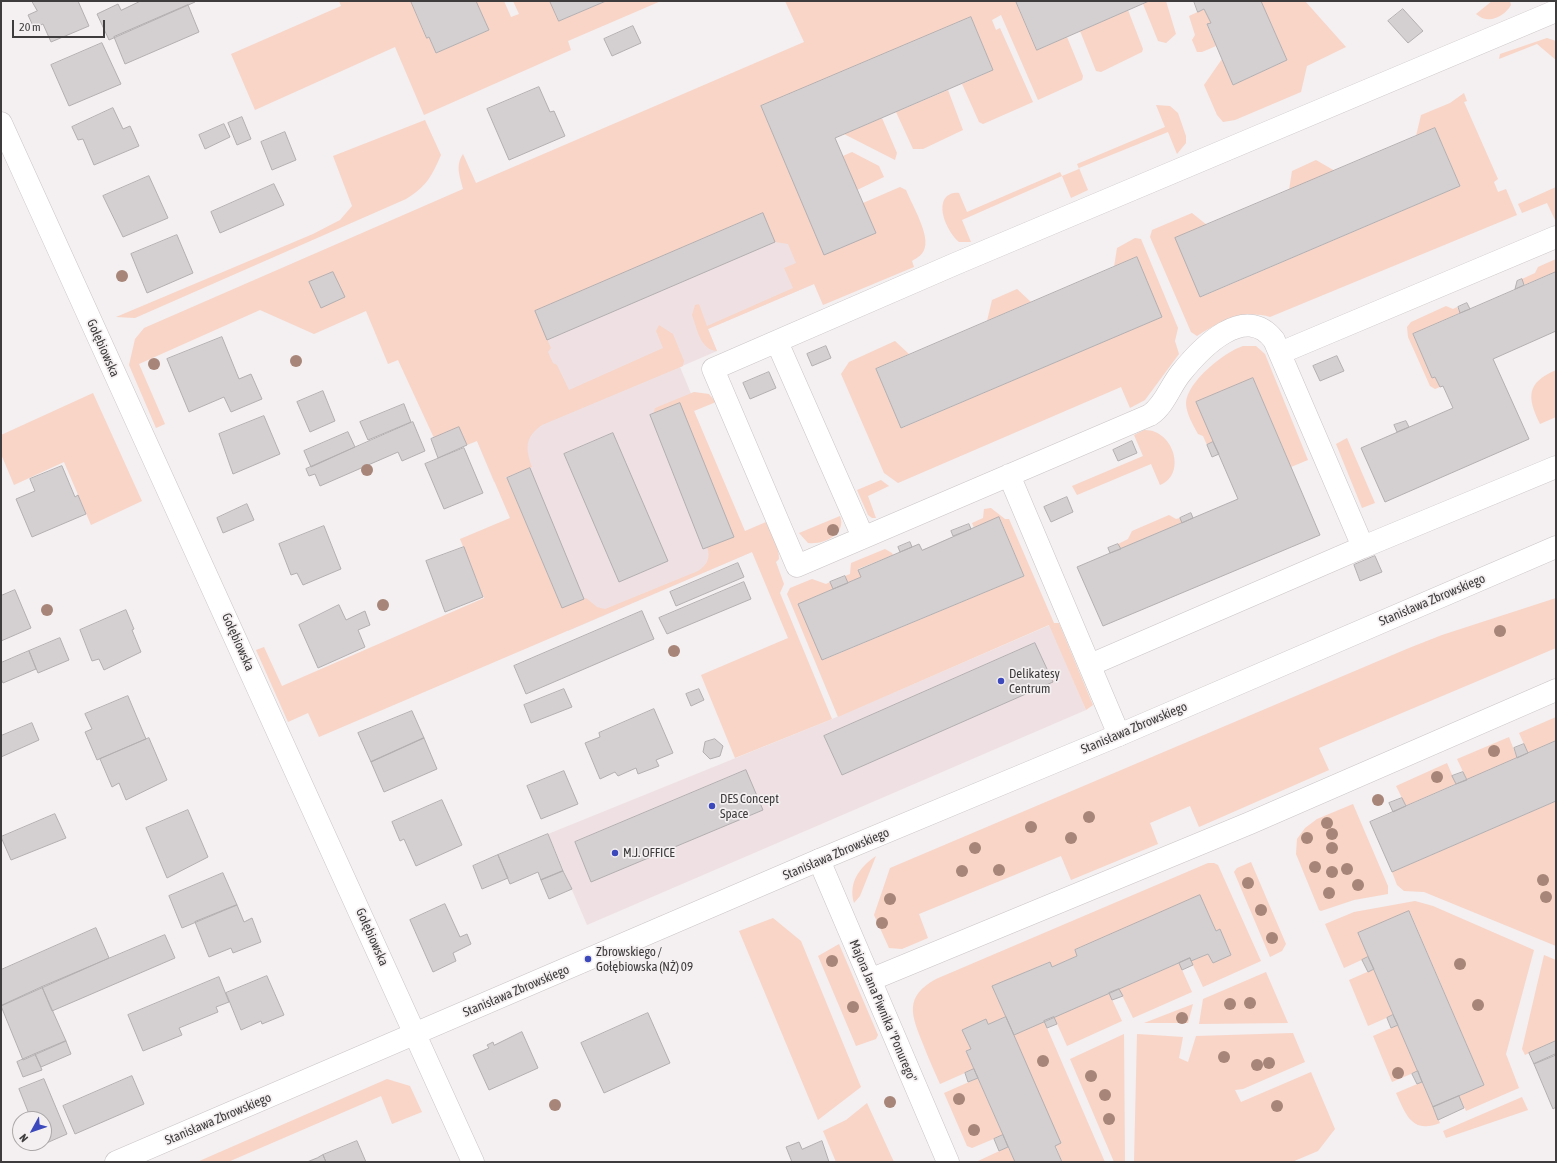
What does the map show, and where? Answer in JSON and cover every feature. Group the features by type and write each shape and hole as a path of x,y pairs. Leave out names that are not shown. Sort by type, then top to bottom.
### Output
{"main road":[{"path":"1363,547 1274,340 1268,331 1259,327 1250,325 1232,329 1200,352 1180,373 1160,407 1150,415 797,566 713,369 941,270 1556,10 1549,1"},
{"name":"Gołębiowska","path":"1,123 473,1162"},
{"path":"1280,353 1556,237"},
{"path":"777,342 863,537"},
{"path":"1090,665 1363,547 1556,467"},
{"path":"1008,475 1119,735"},
{"name":"Stanisława Zbrowskiego","path":"116,1162 819,860 1119,735 1556,547"},
{"path":"870,980 1250,823 1556,690"},
{"name":"Majora Jana Piwnika \"Ponurego\"","path":"819,860 948,1162"}],"shaded area":[{"path":"339,1 411,1 427,38 429,37 436,53 489,30 476,1 504,1 511,17 519,14 513,1 550,1 559,21 606,1 661,1 568,41 571,50 424,115 395,47 255,110 231,54 341,6"},
{"path":"785,1 1016,1 1037,50 1067,37 1083,76 1082,80 1038,100 1001,15 992,20 996,30 1000,28 1033,102 983,124 979,122 962,84 993,70 971,17 761,106 824,254 863,203 900,187 906,190 920,220 925,237 923,252 912,261 914,267 823,305 814,284 708,329 717,351 711,350 700,338 692,315 695,305 699,304 707,326 793,288 784,268 796,263 788,244 775,242 762,213 535,311 551,348 548,352 553,363 557,365 569,390 663,348 656,331 659,325 673,334 684,361 683,366 542,425 532,434 528,443 528,454 532,467 504,478 507,478 562,608 586,598 597,607 605,609 698,571 707,561 709,555 707,547 734,537 680,404 653,414 655,408 694,392 709,394 716,402 694,411 745,531 766,522 773,536 779,554 779,559 776,562 784,584 780,593 832,719 735,758 701,675 788,638 752,552 319,737 308,713 288,722 256,650 264,647 282,686 484,598 460,539 510,518 477,441 467,445 459,428 434,438 398,360 388,364 366,311 314,334 260,310 139,364 165,424 156,428 129,365 135,339 144,328 463,189 459,163 463,154 476,183 804,42"},
{"path":"1149,1 1166,1 1176,34 1166,43 1158,41 1143,4"},
{"path":"1261,1 1305,1 1346,47 1307,66 1301,92 1235,120 1223,122 1217,115 1204,85 1222,59 1233,85 1287,60"},
{"path":"1492,1 1510,1 1511,5 1504,13 1495,18 1486,19 1476,14"},
{"path":"1204,9 1211,23 1207,25 1216,46 1202,52 1197,52 1192,40 1195,35 1189,16"},
{"path":"1128,10 1143,49 1142,52 1101,72 1096,71 1080,31"},
{"path":"1547,38 1556,41 1556,60 1537,44 1499,59 1500,54"},
{"path":"948,90 963,130 923,149 913,149 896,112"},
{"path":"1464,93 1467,101 1464,102 1498,179 1494,182 1498,192 1506,189 1517,215 1270,317 1260,315 1241,316 1232,318 1214,326 1197,336 1191,332 1150,237 1152,230 1192,213 1207,225 1201,297 1460,186 1435,128 1416,136 1421,115 1450,103"},
{"path":"1156,105 1170,106 1178,113 1186,136 1186,143 1177,154 1168,132 1079,168 1088,190 1071,198 1062,176 1079,169 1077,164 1165,127"},
{"path":"882,118 897,153 895,160 844,134"},
{"path":"425,120 441,155 428,180 413,195 135,318 116,317 313,234 340,220 352,206 333,156"},
{"path":"852,152 879,166 884,177 857,190 843,156"},
{"path":"1316,160 1335,171 1289,190 1292,171"},
{"path":"1060,172 1062,176 962,220 971,242 959,242 951,233 945,220 942,207 947,196 952,193 959,193 967,212"},
{"path":"1556,187 1556,222 1547,203 1522,213 1518,204"},
{"path":"776,198 814,284 708,329 717,351 680,367 692,396 694,411 752,552 568,631 561,613 562,608 507,478 494,482 477,441 524,305"},
{"path":"1135,238 1141,239 1178,328 1175,341 1179,354 1145,400 1130,408 1121,387 898,483 884,473 841,374 849,362 895,341 909,354 876,369 902,428 1161,317 1137,257 1114,267 1117,248"},
{"path":"1556,259 1556,272 1524,285 1522,279 1535,273 1538,267"},
{"path":"1017,289 1031,302 987,321 992,300"},
{"path":"1446,306 1453,309 1457,307 1460,313 1413,334 1432,378 1435,377 1440,387 1435,389 1430,386 1408,337 1407,327 1411,322"},
{"path":"1243,346 1256,346 1265,354 1308,460 1291,467 1253,378 1213,442 1207,445 1203,436 1198,434 1187,411 1186,403 1188,395 1199,377 1226,354"},
{"path":"1556,370 1556,417 1540,424 1531,398 1532,392 1534,386 1539,380"},
{"path":"93,393 142,501 91,525 64,462 14,485 1,454 1,435"},
{"path":"1144,430 1154,432 1163,437 1169,444 1175,463 1173,472 1168,480 1160,485 1151,464 1077,495 1072,486 1143,456 1134,435"},
{"path":"1347,438 1375,503 1362,508 1336,444"},
{"path":"881,480 889,486 868,496 876,518 872,518 868,515 857,490"},
{"path":"991,508 1005,519 1009,519 1054,623 1059,623 1093,705 1086,710 1049,625 838,717 787,594 790,588 812,579 826,584 830,582 833,589 799,604 823,660 1024,576 1000,518 974,528 972,523 983,518 984,509"},
{"path":"1169,515 1176,519 1180,518 1182,523 1121,549 1118,544 1128,539 1132,531"},
{"path":"840,516 840,528 833,537 827,540 808,543 799,533"},
{"path":"885,549 893,555 858,569 861,577 848,583 845,576 850,574 851,563"},
{"path":"1556,598 1556,648 1319,748 1329,770 1199,827 1190,806 1150,823 1158,844 1071,880 1061,856 919,914 928,938 902,949 889,948 874,915 890,868 1409,648 1442,635"},
{"path":"1050,625 1086,710 587,925 548,834 832,719"},
{"path":"1556,717 1556,741 1528,753 1519,733"},
{"path":"1509,737 1517,758 1467,780 1457,759"},
{"path":"1447,763 1456,784 1406,806 1396,786"},
{"path":"1556,801 1556,946 1424,892 1404,891 1397,885 1392,872"},
{"path":"1353,804 1388,886 1388,894 1354,900 1321,911 1319,910 1296,854 1297,839 1305,828 1317,819"},
{"path":"876,856 860,896 854,903 854,882 860,870"},
{"path":"1251,862 1286,944 1282,951 1270,957 1234,872 1237,868"},
{"path":"1208,863 1218,865 1261,961 1203,987 1191,961 1208,954 1213,963 1231,955 1220,929 1216,931 1200,896 1075,950 1077,956 1052,967 1049,962 993,986 1006,1017 988,1024 986,1019 963,1030 971,1049 966,1051 974,1069 940,1084 915,1024 913,1015 915,1000 926,986 936,979"},
{"path":"1415,901 1433,906 1534,950 1506,1054 1519,1088 1466,1111 1459,1096 1484,1085 1410,912 1359,933 1368,957 1344,968 1325,924 1354,912"},
{"path":"773,918 801,941 861,1087 818,1120 739,931"},
{"path":"839,944 878,1035 876,1039 856,1046 818,956"},
{"path":"1544,955 1556,960 1556,1041 1525,1055 1522,1049"},
{"path":"1179,963 1192,992 1133,1018 1119,989"},
{"path":"1374,969 1393,1015 1368,1026 1349,980"},
{"path":"1266,972 1288,1023 1199,1024 1203,999"},
{"path":"1109,993 1122,1021 1067,1046 1054,1017"},
{"path":"1193,1004 1188,1023 1144,1023"},
{"path":"1044,1021 1105,1162 1062,1162 1014,1035"},
{"path":"1398,1025 1418,1071 1392,1082 1373,1036"},
{"path":"1293,1033 1305,1062 1243,1089 1235,1090 1241,1102 1311,1072 1335,1129 1318,1151 1292,1162 1134,1162 1137,1034 1183,1037 1179,1058 1188,1062 1196,1036"},
{"path":"1124,1034 1125,1162 1114,1162 1070,1059"},
{"path":"978,1078 1003,1135 972,1148 967,1146 944,1093"},
{"path":"387,1079 410,1086 422,1112 392,1124 381,1096 228,1162 197,1162"},
{"path":"1422,1082 1440,1123 1430,1126 1416,1124 1403,1109 1396,1093"},
{"path":"1522,1097 1528,1110 1446,1138 1443,1131"},
{"path":"867,1103 894,1162 836,1162 823,1131 846,1120"},
{"path":"1008,1147 1015,1162 977,1162 978,1161"}],"building":[{"path":"32,1 78,1 89,26 51,42 43,24 34,28 28,15 37,11"},
{"path":"141,1 195,2 109,40 97,14 118,4 121,10"},
{"path":"411,1 476,1 489,30 436,53 429,37 427,38"},
{"path":"550,1 606,1 559,21"},
{"path":"1016,1 1149,1 1037,50"},
{"path":"1194,1 1261,1 1287,60 1233,85 1207,24 1211,23 1204,9 1198,12"},
{"path":"188,5 199,32 125,64 114,37"},
{"path":"1403,9 1423,31 1408,43 1388,21"},
{"path":"971,17 993,70 835,138 876,233 824,255 761,106"},
{"path":"633,26 641,43 612,56 604,39"},
{"path":"102,43 121,84 69,106 51,65"},
{"path":"539,87 550,112 554,111 565,136 509,160 487,109"},
{"path":"113,108 123,129 130,126 139,146 94,165 83,139 78,140 72,127"},
{"path":"242,117 251,139 237,145 228,123"},
{"path":"224,124 230,137 205,149 199,135"},
{"path":"1435,128 1460,186 1200,297 1175,238"},
{"path":"285,132 296,160 272,170 261,142"},
{"path":"149,176 168,218 123,237 103,196"},
{"path":"274,184 284,205 220,233 211,212"},
{"path":"763,213 775,242 547,340 535,311"},
{"path":"177,235 193,273 147,293 131,254"},
{"path":"1137,257 1162,317 901,428 876,369"},
{"path":"333,272 345,297 321,308 309,282"},
{"path":"1556,272 1556,331 1493,359 1529,439 1385,502 1361,448 1453,408 1443,386 1440,387 1435,377 1432,378 1413,334"},
{"path":"1522,279 1524,285 1515,289 1517,281"},
{"path":"1467,303 1470,309 1460,313 1458,307"},
{"path":"222,337 239,379 251,374 262,399 231,412 224,397 189,412 167,359"},
{"path":"826,346 831,358 812,366 807,354"},
{"path":"1337,356 1344,371 1320,381 1313,366"},
{"path":"769,372 776,388 750,399 743,383"},
{"path":"1253,378 1320,535 1103,626 1077,567 1238,499 1196,402"},
{"path":"323,391 335,421 310,432 297,402"},
{"path":"680,403 734,537 703,549 650,415"},
{"path":"404,404 411,422 368,440 360,422"},
{"path":"264,416 280,454 233,474 219,434"},
{"path":"1406,421 1409,427 1397,432 1394,425"},
{"path":"413,422 425,451 402,461 398,452 320,486 315,474 309,476 306,469"},
{"path":"459,427 467,445 438,458 431,439"},
{"path":"348,432 355,447 311,467 304,451"},
{"path":"613,433 668,561 619,582 564,454"},
{"path":"1132,441 1137,453 1118,461 1113,450"},
{"path":"1213,442 1219,454 1212,457 1207,445"},
{"path":"464,448 483,493 444,509 425,464"},
{"path":"62,466 75,497 78,495 86,514 32,537 16,499 35,491 30,479"},
{"path":"530,468 584,599 562,608 507,478"},
{"path":"1067,497 1073,512 1051,522 1044,507"},
{"path":"247,504 254,520 223,533 217,518"},
{"path":"1191,513 1193,518 1182,523 1180,518"},
{"path":"999,517 1024,576 822,660 798,604 861,577 858,570 919,544 922,550"},
{"path":"969,524 971,529 953,536 951,531"},
{"path":"324,526 341,569 303,585 297,573 291,575 279,544"},
{"path":"910,542 912,547 900,552 898,547"},
{"path":"1118,544 1121,549 1110,553 1108,548"},
{"path":"464,547 483,597 445,612 426,561"},
{"path":"1375,556 1382,572 1360,581 1354,565"},
{"path":"738,563 744,577 676,606 670,592"},
{"path":"845,576 848,583 833,589 830,582"},
{"path":"744,582 751,599 667,634 659,618"},
{"path":"15,590 31,628 1,641 1,596"},
{"path":"339,605 346,620 365,611 370,625 358,630 365,647 318,668 299,625"},
{"path":"126,610 141,652 104,670 99,659 92,661 80,630"},
{"path":"642,611 654,639 526,694 514,666"},
{"path":"60,638 69,660 38,673 29,651"},
{"path":"1035,643 1053,682 842,775 824,736"},
{"path":"29,651 36,669 3,683 1,679 1,663"},
{"path":"564,689 572,707 531,723 524,705"},
{"path":"699,689 704,700 691,706 686,694"},
{"path":"128,696 146,739 97,760 85,732 92,729 85,714"},
{"path":"654,709 673,753 656,760 659,766 638,774 636,768 618,776 615,772 600,779 585,743 600,737 599,733"},
{"path":"412,711 424,738 371,762 358,733"},
{"path":"32,723 39,740 1,757 1,736"},
{"path":"149,738 167,780 126,800 119,783 112,787 100,759"},
{"path":"424,738 437,769 384,792 371,762"},
{"path":"715,739 723,746 720,756 710,759 703,752 705,742"},
{"path":"1556,741 1556,801 1392,872 1370,822"},
{"path":"1524,744 1528,753 1517,758 1514,748"},
{"path":"746,770 763,810 591,882 575,842"},
{"path":"564,771 578,804 541,819 527,786"},
{"path":"1463,772 1467,780 1456,784 1452,776"},
{"path":"1402,798 1406,806 1393,812 1389,803"},
{"path":"442,800 462,845 416,866 404,839 400,841 392,822"},
{"path":"188,810 208,857 167,878 146,828"},
{"path":"55,814 66,838 11,860 1,837"},
{"path":"548,834 563,871 541,880 538,872 510,884 498,855"},
{"path":"498,855 508,878 482,889 473,866"},
{"path":"563,871 572,889 549,899 541,880"},
{"path":"223,873 237,905 182,928 169,896"},
{"path":"1200,895 1216,931 1220,929 1231,955 1213,963 1208,954 1191,961 1190,958 1014,1035 992,986 1050,962 1052,967 1077,956 1075,950"},
{"path":"445,904 460,937 467,934 471,944 453,953 456,961 433,972 410,920"},
{"path":"237,905 244,922 252,918 261,942 233,953 231,948 209,957 195,922"},
{"path":"1409,911 1484,1085 1433,1107 1358,933"},
{"path":"96,928 109,958 1,1006 1,970"},
{"path":"165,935 175,958 52,1011 42,987"},
{"path":"1368,957 1374,969 1368,972 1362,960"},
{"path":"1190,958 1193,965 1182,970 1179,963"},
{"path":"267,976 284,1015 262,1024 261,1021 241,1030 226,993"},
{"path":"219,977 229,1002 216,1007 218,1012 179,1028 182,1035 143,1051 128,1015"},
{"path":"42,987 66,1041 23,1060 1,1006"},
{"path":"1119,989 1123,996 1112,1000 1109,993"},
{"path":"648,1013 670,1063 604,1093 581,1043"},
{"path":"1393,1015 1398,1025 1391,1028 1387,1018"},
{"path":"1006,1017 1061,1143 1055,1146 1062,1162 1015,1162 966,1051 971,1049 962,1030 986,1019 988,1024"},
{"path":"1054,1017 1057,1024 1047,1028 1044,1021"},
{"path":"522,1032 538,1068 489,1090 473,1055 489,1048 487,1045 493,1042 494,1045"},
{"path":"66,1041 71,1054 41,1067 35,1054"},
{"path":"1556,1041 1556,1055 1534,1064 1529,1053"},
{"path":"35,1054 42,1070 23,1077 17,1062"},
{"path":"1556,1054 1556,1107 1553,1109 1534,1064"},
{"path":"974,1069 978,1078 968,1082 965,1073"},
{"path":"1418,1071 1422,1082 1417,1084 1412,1074"},
{"path":"132,1076 144,1104 75,1134 63,1106"},
{"path":"44,1079 67,1134 52,1141 52,1111 28,1111 19,1089"},
{"path":"1459,1096 1464,1108 1438,1120 1433,1107"},
{"path":"1003,1135 1008,1147 999,1151 994,1139"},
{"path":"357,1141 366,1162 326,1162 323,1155"},
{"path":"822,1141 829,1162 792,1162 786,1147 799,1142 802,1149"},
{"path":"323,1155 326,1162 307,1162 317,1158"}],"place":[{"name":"Delikatesy Centrum","path":"1001,681"},
{"name":"DES Concept Space","path":"712,806"},
{"name":"M.J. OFFICE","path":"615,853"},
{"name":"Zbrowskiego / Gołębiowska (NŻ) 09","path":"588,959"}]}
